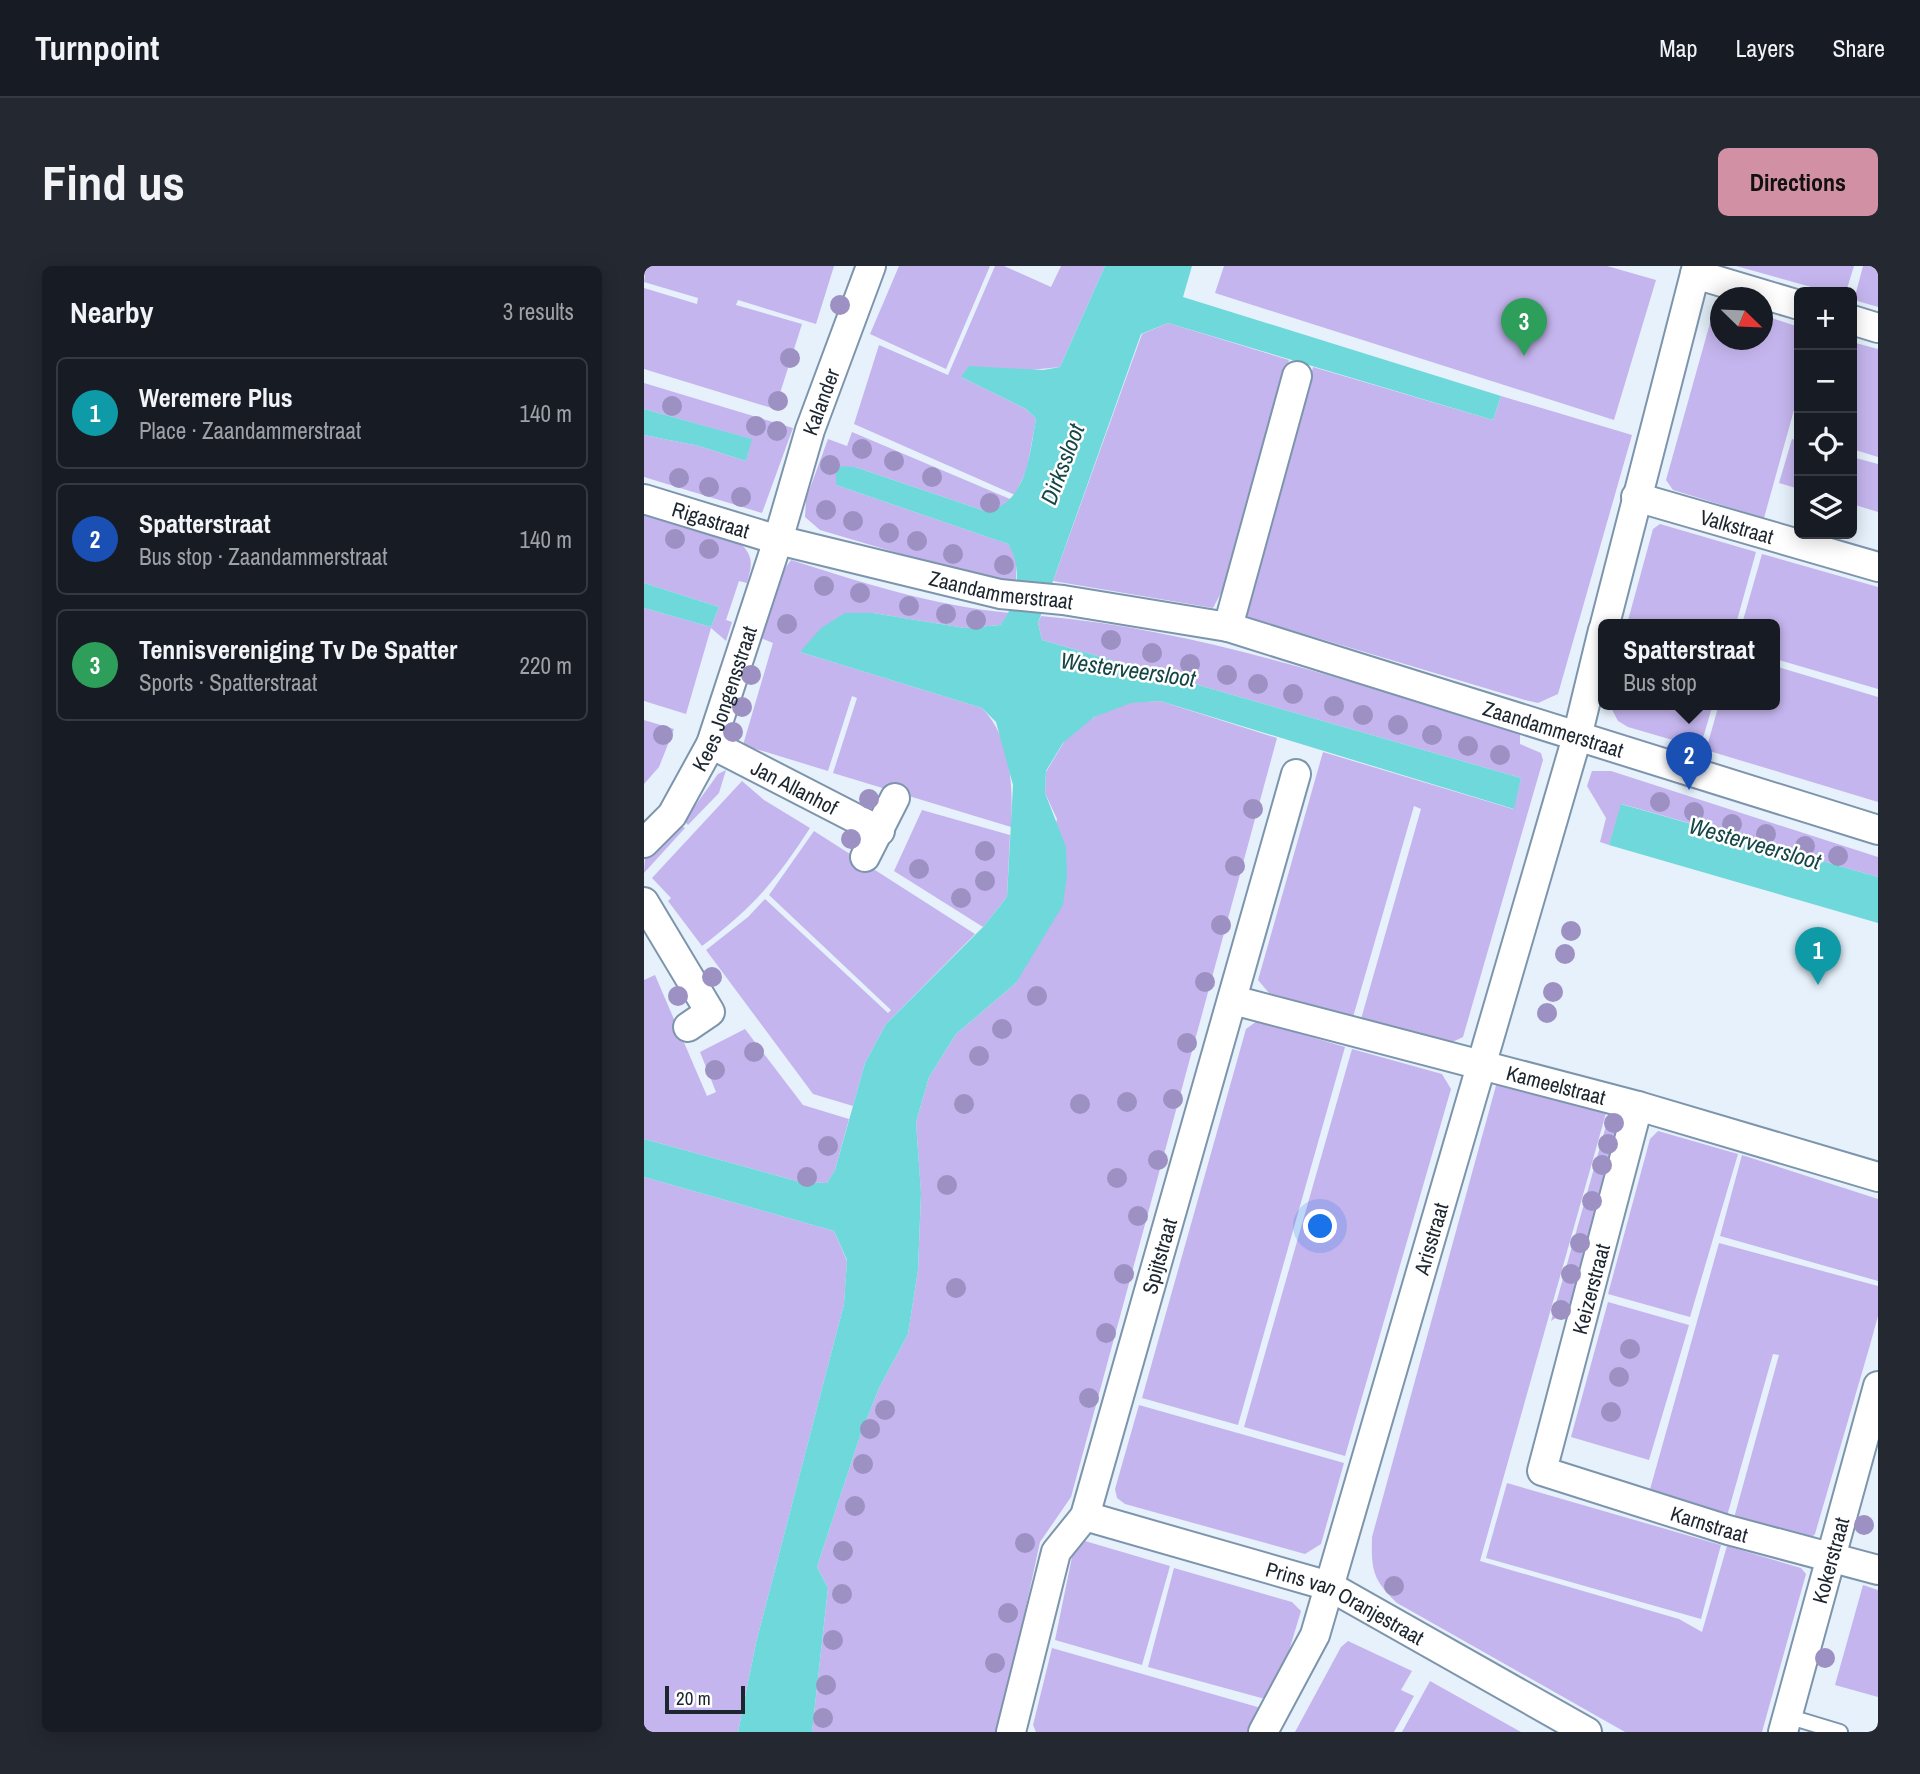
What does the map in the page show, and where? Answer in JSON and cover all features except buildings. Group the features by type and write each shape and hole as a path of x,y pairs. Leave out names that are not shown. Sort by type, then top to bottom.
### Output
{"street":[{"name":"Kalander","path":"778,540 810,430 871,266"},
{"path":"1606,619 1696,270 1794,303"},
{"path":"1857,322 1878,328"},
{"path":"1228,628 1297,376"},
{"name":"Valkstraat","path":"1636,497 1878,568"},
{"name":"Rigastraat","path":"644,499 778,540"},
{"name":"Zaandammerstraat","path":"778,540 1000,594 1063,600 1228,628 1878,830"},
{"name":"Kees Jongensstraat","path":"644,843 672,815 711,744 778,540"},
{"name":"Arisstraat","path":"1263,1732 1315,1635 1483,1065 1577,737 1598,651"},
{"name":"Jan Allanhof","path":"711,744 880,831"},
{"name":"Spijtstraat","path":"1012,1732 1056,1552 1085,1516 1296,774"},
{"path":"865,857 895,798"},
{"path":"644,902 709,1014"},
{"name":"Kameelstraat","path":"1233,1000 1638,1106 1878,1177"},
{"name":"Keizerstraat","path":"1542,1471 1638,1106"},
{"name":"Kokerstraat","path":"1785,1724 1878,1386"},
{"name":"Karnstraat","path":"1542,1471 1728,1530 1878,1570"},
{"name":"Prins van Oranjestraat","path":"1085,1516 1329,1586 1587,1732"}],"lane":[{"path":"1785,1724 1840,1732"}],"shaded area":[{"path":"646,266 834,266 816,324 738,300 736,305 802,324 775,409 644,369 644,288 697,304 698,298 644,282"},
{"path":"899,266 990,266 946,369 870,334"},
{"path":"995,266 1004,266 1051,287 1061,266 1105,266 1060,367 961,377 1026,409 1036,419 1027,469 1015,495 854,424 879,345 948,375"},
{"path":"1224,266 1607,266 1656,280 1614,420 1215,293"},
{"path":"1736,266 1854,266 1848,287 1811,287"},
{"path":"1863,266 1878,266 1878,307 1857,301"},
{"path":"1773,318 1794,325 1794,410 1764,518 1673,490 1666,480 1710,323 1710,350 1773,350"},
{"path":"1168,323 1289,360 1222,591 1213,608 1053,581 1142,334"},
{"path":"1857,343 1878,349 1878,457 1857,451"},
{"path":"1313,367 1493,420 1501,396 1632,435 1558,694 1538,703 1525,700 1247,617 1246,595"},
{"path":"644,383 793,428 762,513 644,477 644,435 699,446 746,461 751,439 644,409"},
{"path":"852,432 1010,499 1006,506 988,512 855,467 836,467 836,485 1008,544 1016,556 1016,583 935,564 820,530 805,517 806,499 828,439 847,446"},
{"path":"1792,439 1794,440 1794,488 1779,483"},
{"path":"1857,458 1878,464 1878,512 1857,506"},
{"path":"644,513 740,543 750,557 747,583 739,581 726,620 732,622 726,641 711,628 686,714 644,701 644,608 711,627 719,607 644,583"},
{"path":"1660,524 1756,552 1737,619 1628,619 1653,529"},
{"path":"1762,554 1878,587 1878,689 1780,660 1780,619 1743,619"},
{"path":"791,560 927,599 1011,613 1000,625 965,628 873,613 800,652 982,708 992,720 1005,749 1011,780 1011,827 833,773 857,698 852,696 828,771 743,745 773,643 761,638 781,574"},
{"path":"1041,616 1102,623 1223,647 1520,732 1520,744 1541,753 1543,760 1463,1037 1448,1044 1361,1019 1421,809 1414,806 1353,1017 1269,993 1258,980 1323,752 1513,809 1521,778 1042,640 1038,623"},
{"path":"1780,668 1878,697 1878,802 1706,750 1717,710 1780,710"},
{"path":"1127,697 1140,702 1160,701 1277,738 1071,1497 1040,1542 999,1732 812,1732 828,1588 817,1567 861,1433 880,1386 908,1334 918,1270 921,1194 916,1122 929,1077 956,1034 1016,983 1057,819 1045,793 1046,772 1070,732"},
{"path":"1612,710 1711,710 1700,748 1628,727 1618,721"},
{"path":"644,720 674,729 659,767 644,784"},
{"path":"726,770 719,793 688,825 684,821 718,774"},
{"path":"1592,771 1611,771 1878,857 1878,877 1622,804 1609,845 1600,842 1606,818 1587,786"},
{"path":"742,781 764,800 810,828 762,893 702,946 668,901 671,898 652,878"},
{"path":"922,810 1010,835 1007,897 983,927 894,871"},
{"path":"680,825 685,828 644,873 645,858"},
{"path":"814,831 975,934 886,1024 865,1063 853,1106 813,1094 706,950 748,917 765,899 888,1013 891,1010 769,895"},
{"path":"655,975 707,1096 716,1092 700,1052 745,1029 803,1105 849,1119 835,1170 827,1183 800,1182 644,1139 644,980"},
{"path":"1257,1021 1345,1047 1238,1425 1142,1398 1246,1029"},
{"path":"1352,1049 1442,1074 1451,1089 1345,1456 1244,1427"},
{"path":"1497,1082 1606,1113 1480,1561 1679,1619 1702,1632 1727,1546 1801,1568 1806,1574 1762,1732 1625,1732 1397,1603 1375,1574 1372,1537"},
{"path":"1609,1115 1618,1118 1622,1131 1572,1308 1551,1321"},
{"path":"1658,1131 1738,1154 1690,1317 1608,1294 1650,1139"},
{"path":"1742,1155 1878,1199 1878,1281 1720,1236"},
{"path":"644,1177 834,1231 847,1261 844,1304 756,1643 738,1732 644,1732"},
{"path":"1719,1243 1878,1286 1878,1316 1815,1534 1809,1540 1734,1518 1779,1355 1773,1354 1727,1516 1649,1493"},
{"path":"1608,1302 1689,1325 1649,1460 1571,1437"},
{"path":"1139,1405 1344,1463 1321,1544 1305,1554 1125,1504 1117,1498 1115,1489"},
{"path":"1507,1483 1721,1545 1701,1619 1486,1558"},
{"path":"1085,1541 1170,1566 1142,1665 1055,1640 1072,1557"},
{"path":"1174,1568 1292,1602 1301,1611 1285,1664 1265,1699 1148,1667"},
{"path":"1863,1585 1878,1590 1878,1697 1835,1685"},
{"path":"1348,1641 1412,1671 1401,1690 1414,1696 1394,1732 1295,1732 1341,1647"},
{"path":"1052,1648 1261,1708 1247,1732 1036,1732 1033,1725"},
{"path":"1430,1681 1521,1732 1402,1732"}],"water":[{"path":"1105,266 1192,266 1183,297 1501,396 1493,420 1168,323 1141,334 1038,623 1042,640 1521,778 1514,809 1160,701 1131,703 1094,717 1063,743 1046,771 1045,793 1066,847 1067,875 1063,905 1016,983 956,1034 929,1077 916,1122 921,1193 918,1270 908,1334 880,1386 861,1433 817,1567 828,1588 812,1732 738,1732 756,1643 844,1304 847,1260 834,1231 644,1177 644,1139 800,1182 827,1183 835,1170 865,1063 886,1024 983,927 1007,897 1013,785 996,722 982,708 800,652 821,628 845,613 873,613 965,628 1000,625 1011,607 1016,585 1016,563 1008,544 836,485 836,466 855,467 988,512 1001,506 1019,487 1024,475 1036,419 1026,409 961,377 969,366 1043,370 1060,367"},
{"path":"644,409 752,439 746,461 699,446 644,435"},
{"path":"644,583 719,607 711,627 644,608"},
{"name":"Westerveersloot","path":"1621,804 1878,877 1878,923 1609,845"}],"place":[{"name":"Tennisvereniging Tv De Spatter","path":"1524,356"},
{"name":"Spatterstraat","path":"1689,790"},
{"name":"Weremere Plus","path":"1818,985"}],"water label":[{"name":"Dirkssloot","path":"1062,464"}]}
